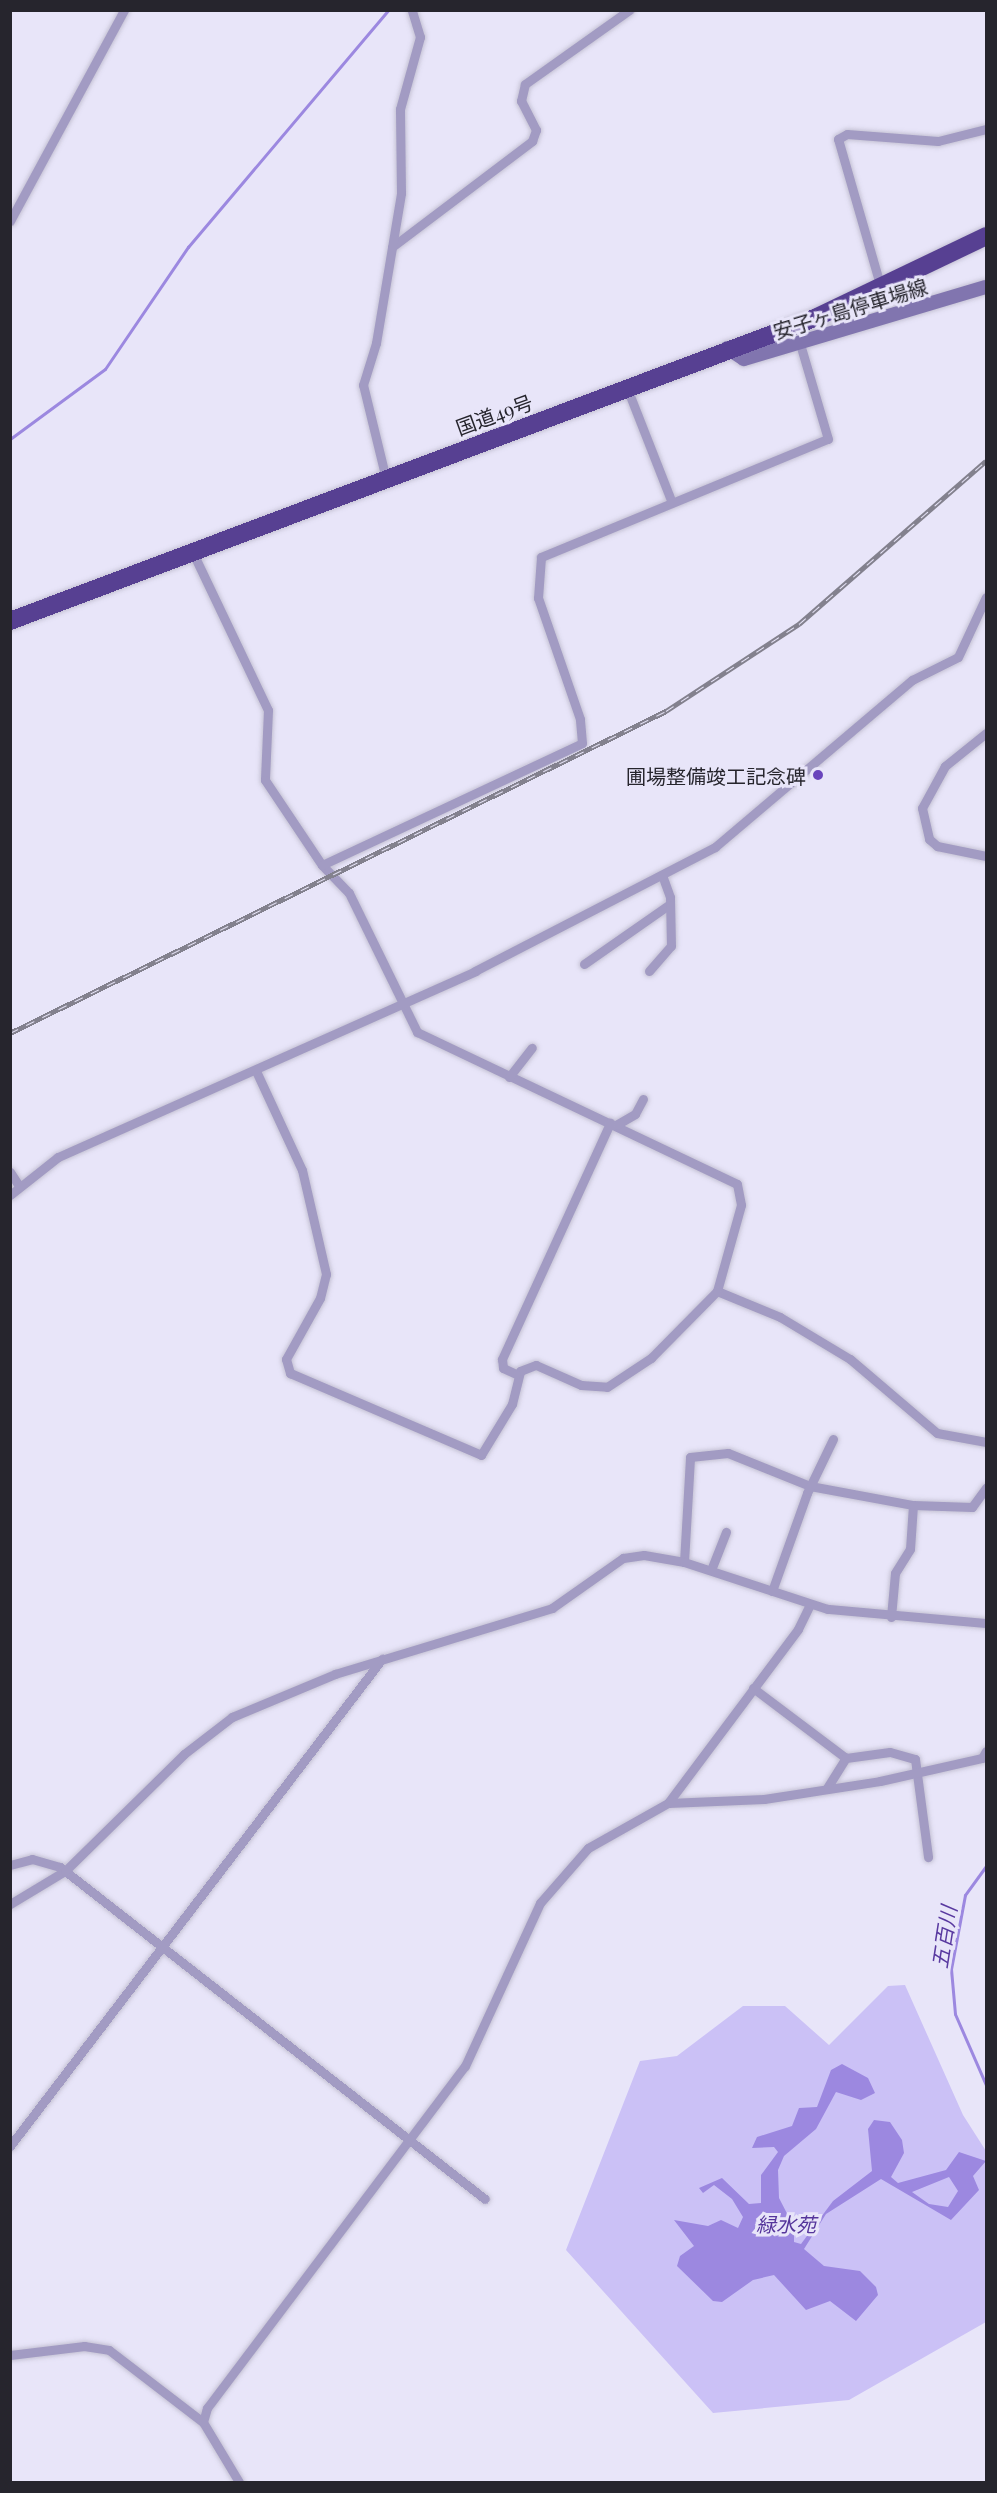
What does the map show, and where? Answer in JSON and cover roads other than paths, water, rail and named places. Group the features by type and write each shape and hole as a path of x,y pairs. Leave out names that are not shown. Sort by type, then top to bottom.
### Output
{"highway":[{"name":"国道49号","path":"10,621 882,290 987,236"}],"main road":[{"name":"安子ヶ島停車場線","path":"727,348 744,359 987,287"}],"street":[{"path":"10,221 124,10"},
{"path":"386,479 363,385 376,343 401,192 400,109 420,37 412,10"},
{"path":"392,247 532,141 536,130 521,101 525,84 629,10"},
{"path":"882,290 838,139 847,134 938,141 987,129"},
{"path":"322,866 582,743 580,719 538,598 540,559 548,550 828,439 800,344"},
{"path":"627,388 671,500"},
{"path":"193,553 268,710 265,780 322,866 349,893 400,1004 423,1036 613,1124 740,1187 741,1205 717,1291 651,1358 607,1387 581,1385 536,1365 516,1374 503,1368 502,1359 613,1124 635,1114 643,1099"},
{"path":"10,1195 58,1157 256,1071 400,1004 662,875 750,822 912,680 952,662 967,643 987,597"},
{"path":"987,733 945,766 922,808 929,839 936,846 987,856"},
{"path":"649,971 671,946 670,904 662,875"},
{"path":"584,964 670,904"},
{"path":"509,1077 532,1048"},
{"path":"256,1071 302,1170 326,1274 320,1298 286,1359 287,1370 477,1455 485,1452 512,1404 516,1374"},
{"path":"10,1172 19,1186"},
{"path":"717,1291 780,1317 850,1359 937,1433 987,1442"},
{"path":"772,1591 810,1486 833,1439"},
{"path":"684,1562 687,1458 728,1453 810,1486 914,1505 972,1507 987,1488"},
{"path":"891,1617 896,1574 910,1549 914,1505"},
{"path":"711,1570 726,1532"},
{"path":"10,1904 65,1871 220,1725 275,1696 382,1658 552,1608 622,1558 644,1555 684,1562 772,1591 809,1606 891,1617 987,1623"},
{"path":"203,2422 221,2387 410,2140 472,2055 540,1903 588,1848 668,1803 798,1629 809,1606"},
{"path":"10,2146 382,1658"},
{"path":"753,1688 846,1758 902,1753 915,1759 920,1770 928,1857"},
{"path":"668,1803 764,1799 920,1770 985,1755"},
{"path":"827,1788 846,1758"},
{"path":"10,1864 32,1859 65,1871 485,2199"},
{"path":"10,2355 84,2346 109,2350 203,2422 239,2482"}],"waterway":[{"path":"10,439 105,369 188,247 388,10"},
{"name":"五百川","path":"986,1866 965,1895 951,1969 955,2014 986,2085"}],"railway":[{"path":"10,1033 666,711 799,624 986,461"}],"place":[{"name":"圃場整備竣工記念碑","path":"818,775"}],"park label":[{"name":"緑水苑","path":"786,2223"}]}
